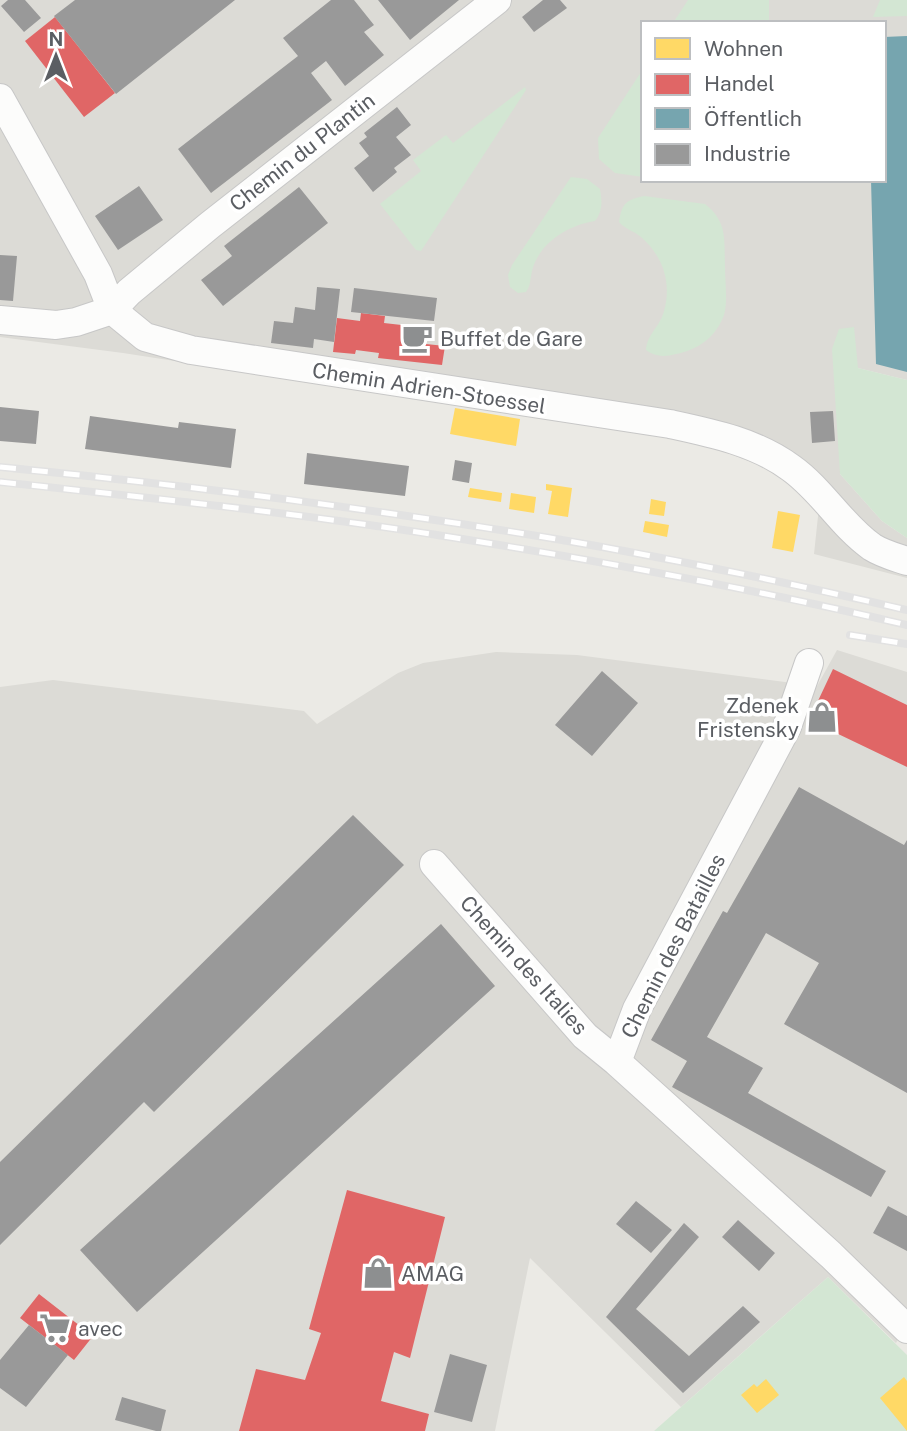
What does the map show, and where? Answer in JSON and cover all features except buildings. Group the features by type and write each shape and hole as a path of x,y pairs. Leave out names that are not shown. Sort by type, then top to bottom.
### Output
{"street":[{"name":"Chemin du Plantin","path":"112,310 129,292 210,225 497,0"},
{"path":"0,98 98,274 112,310 76,322 56,325 0,320"},
{"name":"Chemin Adrien-Stoessel","path":"112,310 145,337 191,349 670,424 725,437 756,449 791,468 872,547 907,561"},
{"name":"Chemin des Batailles","path":"809,663 787,727 637,1009 617,1062 831,1255 907,1329"},
{"name":"Chemin des Italies","path":"434,864 585,1036 617,1062"}],"shaded area":[{"path":"0,0 907,0 907,380 858,368 840,474 882,521 907,538 907,578 814,554 821,488 695,441 123,353 0,337"},
{"path":"837,650 907,672 907,1323 896,1343 828,1277 681,1407 530,1258 495,1431 0,1431 0,687 53,680 304,711 317,724 398,673 423,663 496,652 577,655 816,688"}],"green space":[{"path":"688,0 769,0 769,21 674,21"},
{"path":"880,0 907,0 907,16 873,17"},
{"path":"641,72 641,177 615,173 599,159 598,138"},
{"path":"525,87 526,90 421,251 416,250 380,204 421,171 413,160 446,135 453,143"},
{"path":"571,177 587,179 600,189 601,210 595,221 565,231 548,244 536,261 528,289 518,293 510,287 508,275 512,265"},
{"path":"644,196 705,204 718,218 723,232 726,298 721,323 705,341 692,349 672,355 657,355 646,350 664,311 667,290 664,271 649,244 619,222 626,203"},
{"path":"854,327 858,368 907,380 907,538 882,521 840,474 832,349 839,329"},
{"path":"828,1277 907,1355 907,1431 654,1431"}],"railway":[{"path":"0,467 276,498 482,527 685,562 907,610"},
{"path":"0,482 171,500 399,529 682,577 907,625"},
{"path":"850,635 907,644"}],"place":[{"name":"Buffet de Gare","path":"417,338"},
{"name":"Zdenek Fristensky","path":"822,717"},
{"name":"AMAG","path":"378,1273"},
{"name":"avec","path":"55,1328"}]}
